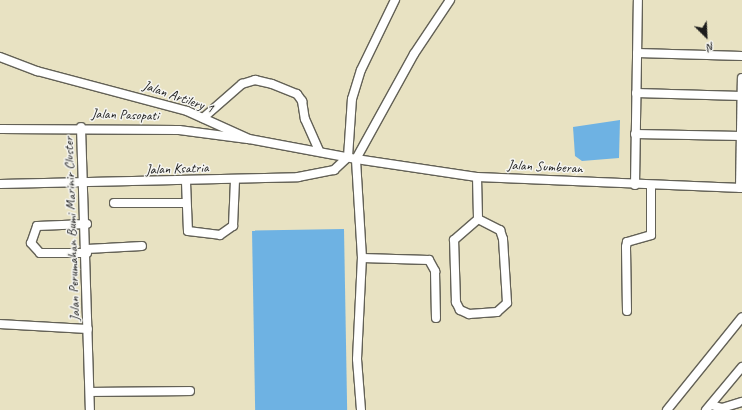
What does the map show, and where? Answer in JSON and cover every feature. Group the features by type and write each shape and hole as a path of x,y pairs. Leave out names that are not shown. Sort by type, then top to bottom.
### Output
{"street":[{"path":"361,410 358,359 362,258 352,158 352,99 361,70 395,0"},
{"path":"352,158 414,54 450,0"},
{"path":"635,185 638,0"},
{"path":"637,53 742,56"},
{"name":"Jalan Artilery 1","path":"0,57 37,71 203,118 250,139 319,150 352,158"},
{"path":"741,188 742,78"},
{"path":"203,118 242,84 255,80 272,84 297,94 302,101 305,119 319,150"},
{"path":"636,92 742,96"},
{"name":"Jalan Pasopati","path":"0,129 82,127 179,130 250,139"},
{"name":"Jalan Perumahan Bumi Marinir Cluster","path":"82,127 86,185 90,410"},
{"path":"635,134 741,136"},
{"name":"Jalan Sumberan","path":"352,158 477,177 651,186 741,188"},
{"name":"Jalan Ksatria","path":"0,184 86,185 186,182 320,174 334,170 352,158"},
{"path":"477,177 478,219"},
{"path":"186,182 185,202 188,231 228,232 232,226 235,180"},
{"path":"627,311 626,247 628,242 651,235 651,186"},
{"path":"114,203 185,202"},
{"path":"478,219 500,230 507,303 497,312 469,314 460,310 456,302 454,240 462,230 478,219"},
{"path":"86,224 37,226 31,243 40,253 87,251 142,246"},
{"path":"362,258 429,260 435,271 436,318"},
{"path":"667,410 742,317"},
{"name":"Jalan Perumahan Bumi Marinir Cluster","path":"0,324 88,329"},
{"path":"709,407 742,367"},
{"path":"90,392 190,391"},
{"path":"709,407 722,408 742,402"}],"water":[{"path":"620,120 619,158 582,161 575,156 573,127"},
{"path":"344,229 347,410 255,410 252,231"}]}
